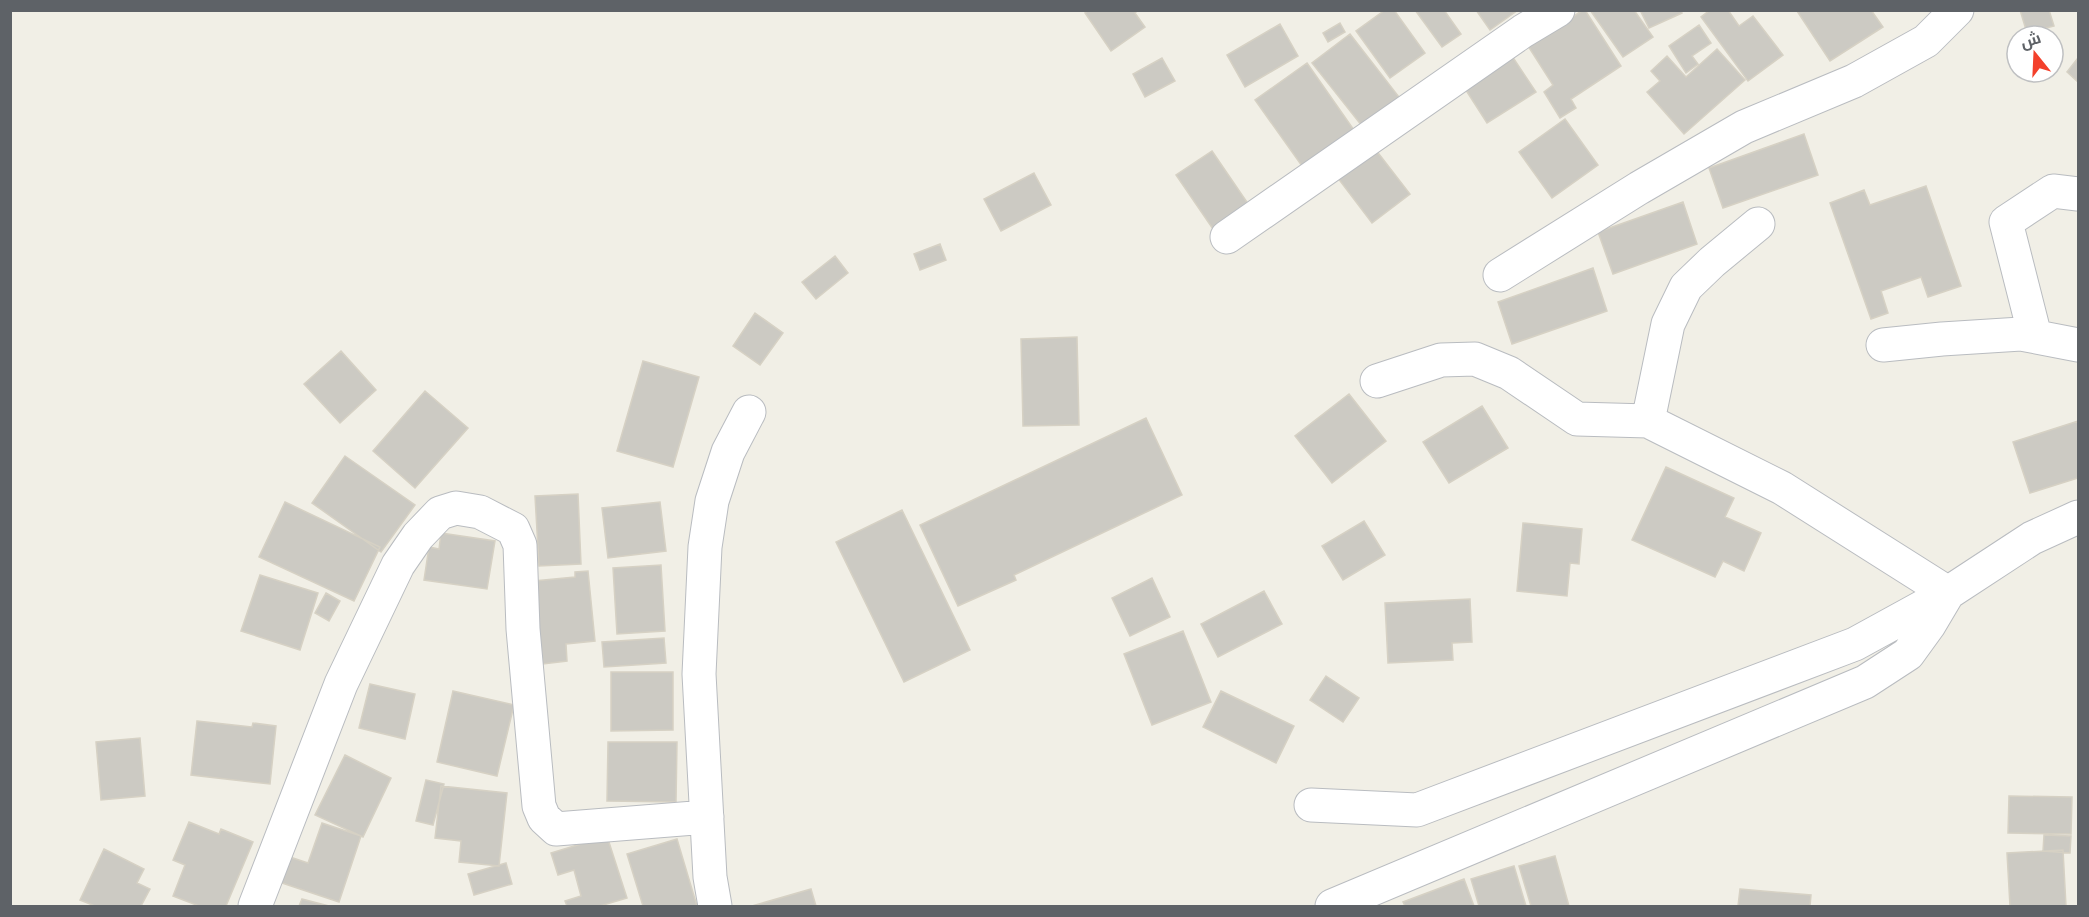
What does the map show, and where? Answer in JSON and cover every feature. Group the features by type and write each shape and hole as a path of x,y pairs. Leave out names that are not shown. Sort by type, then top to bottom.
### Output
{"street":[{"path":"1227,237 1523,31 1558,10"},
{"path":"1500,275 1639,188 1744,127 1854,81 1926,41 1957,10"},
{"path":"2035,336 2006,222 2053,191 2079,194"},
{"path":"1648,421 1668,324 1686,287 1758,224"},
{"path":"1883,345 2009,334 2035,336 2079,345"},
{"path":"1377,381 1441,360 1475,359 1509,373 1577,418 1648,421 1782,488 1948,593"},
{"path":"715,906 710,877 699,674 705,547 712,501 728,452 749,412"},
{"path":"255,906 341,684 398,565 418,536 440,513 456,508 480,512 513,528 520,545 523,629 539,806 544,818 556,829 707,817"},
{"path":"1311,805 1417,810 1854,644 1948,593 2032,538 2079,518"},
{"path":"1332,906 1865,682 1908,654 1948,593"}],"building":[{"path":"1089,10 1138,10 1135,13 1145,27 1111,51 1085,13"},
{"path":"1385,10 1394,10 1425,53 1390,78 1356,31"},
{"path":"1415,10 1444,10 1461,34 1442,47"},
{"path":"1476,10 1518,10 1490,30"},
{"path":"1583,10 1621,66 1571,99 1576,108 1560,118 1544,92 1553,85 1528,46"},
{"path":"1590,10 1634,10 1653,37 1623,57"},
{"path":"1640,10 1681,10 1682,13 1649,28"},
{"path":"1710,10 1728,10 1739,26 1753,16 1783,55 1748,81 1701,17"},
{"path":"1871,10 1883,27 1830,61 1797,11"},
{"path":"2020,10 2049,10 2053,24 2024,24"},
{"path":"1340,23 1345,32 1328,42 1323,33"},
{"path":"1280,24 1298,56 1245,87 1227,55"},
{"path":"1699,25 1711,43 1692,56 1698,64 1686,73 1669,46"},
{"path":"1350,34 1399,97 1362,126 1312,63"},
{"path":"1717,49 1745,80 1684,134 1647,92 1660,81 1651,71 1667,56 1686,77"},
{"path":"1508,50 1536,92 1487,123 1460,81"},
{"path":"1162,58 1175,81 1145,97 1133,74"},
{"path":"2078,58 2078,82 2067,72"},
{"path":"1307,63 1354,130 1302,166 1255,100"},
{"path":"1565,119 1598,165 1552,198 1519,152"},
{"path":"1804,134 1818,175 1723,208 1709,168"},
{"path":"1372,145 1410,194 1372,223 1334,173"},
{"path":"1212,151 1251,208 1215,232 1176,175"},
{"path":"1034,173 1051,205 1001,231 984,199"},
{"path":"1926,186 1961,286 1928,297 1921,277 1881,291 1888,313 1871,319 1830,203 1864,190 1870,205"},
{"path":"1683,202 1697,244 1613,274 1598,232"},
{"path":"940,244 946,260 920,270 914,254"},
{"path":"835,256 848,273 816,299 802,282"},
{"path":"1593,268 1607,311 1512,344 1498,302"},
{"path":"755,313 783,333 760,365 733,346"},
{"path":"1077,337 1079,425 1023,426 1021,339"},
{"path":"341,351 376,390 340,423 304,384"},
{"path":"643,361 699,377 673,467 617,451"},
{"path":"425,391 468,428 415,488 373,451"},
{"path":"1349,394 1386,441 1332,483 1295,436"},
{"path":"1482,406 1508,448 1449,483 1423,442"},
{"path":"1146,418 1182,495 1014,575 1016,580 958,606 920,525"},
{"path":"2078,421 2078,478 2030,493 2013,442"},
{"path":"345,456 415,505 381,552 312,503"},
{"path":"1666,467 1734,498 1725,517 1761,533 1744,571 1723,561 1715,577 1632,540"},
{"path":"578,494 581,564 539,566 535,496"},
{"path":"285,502 380,547 354,601 259,557"},
{"path":"660,502 666,551 608,558 602,508"},
{"path":"902,510 970,650 904,682 836,542"},
{"path":"1364,521 1385,555 1343,580 1322,546"},
{"path":"1523,523 1582,529 1579,564 1570,563 1567,596 1517,591"},
{"path":"441,533 495,541 487,589 424,580 429,547 439,549"},
{"path":"661,565 665,631 617,634 613,568"},
{"path":"588,571 595,641 566,644 567,661 543,664 534,581 575,577 575,572"},
{"path":"260,575 318,593 300,650 241,631"},
{"path":"1152,578 1170,617 1130,636 1112,598"},
{"path":"1264,591 1282,624 1218,657 1201,624"},
{"path":"326,593 340,601 329,621 315,613"},
{"path":"1470,599 1472,642 1452,643 1453,660 1388,663 1385,603"},
{"path":"1183,631 1211,702 1152,725 1124,654"},
{"path":"664,638 666,663 604,667 602,642"},
{"path":"611,672 673,672 673,730 611,731"},
{"path":"1326,676 1359,698 1343,722 1310,700"},
{"path":"370,684 415,694 405,739 359,728"},
{"path":"453,691 514,705 497,776 437,762"},
{"path":"1221,691 1294,726 1276,763 1203,727"},
{"path":"197,721 252,727 253,723 276,726 270,784 191,775"},
{"path":"140,738 145,796 101,800 96,742"},
{"path":"608,742 677,742 676,802 607,801"},
{"path":"345,755 391,778 363,837 315,815"},
{"path":"426,780 444,784 433,825 416,821"},
{"path":"441,786 507,793 499,866 459,862 461,841 435,838"},
{"path":"2009,796 2072,797 2071,834 2008,833"},
{"path":"189,822 219,834 221,829 253,842 226,906 199,906 173,896 185,865 173,860"},
{"path":"322,823 361,836 339,902 279,882 287,856 308,863"},
{"path":"2044,835 2071,836 2070,853 2043,851"},
{"path":"607,836 627,898 600,906 567,906 565,901 581,896 574,870 558,875 551,853"},
{"path":"677,839 697,906 643,906 627,854"},
{"path":"104,849 144,869 137,883 150,889 141,906 95,906 80,900"},
{"path":"2063,850 2066,906 2010,906 2007,853"},
{"path":"1555,856 1569,906 1531,906 1519,866"},
{"path":"506,863 512,884 474,895 468,874"},
{"path":"1514,866 1526,906 1479,906 1471,879"},
{"path":"1464,879 1474,906 1405,906 1403,902"},
{"path":"811,889 816,906 752,906"},
{"path":"1740,889 1811,895 1810,906 1738,906"},
{"path":"302,899 329,906 299,906"}]}
